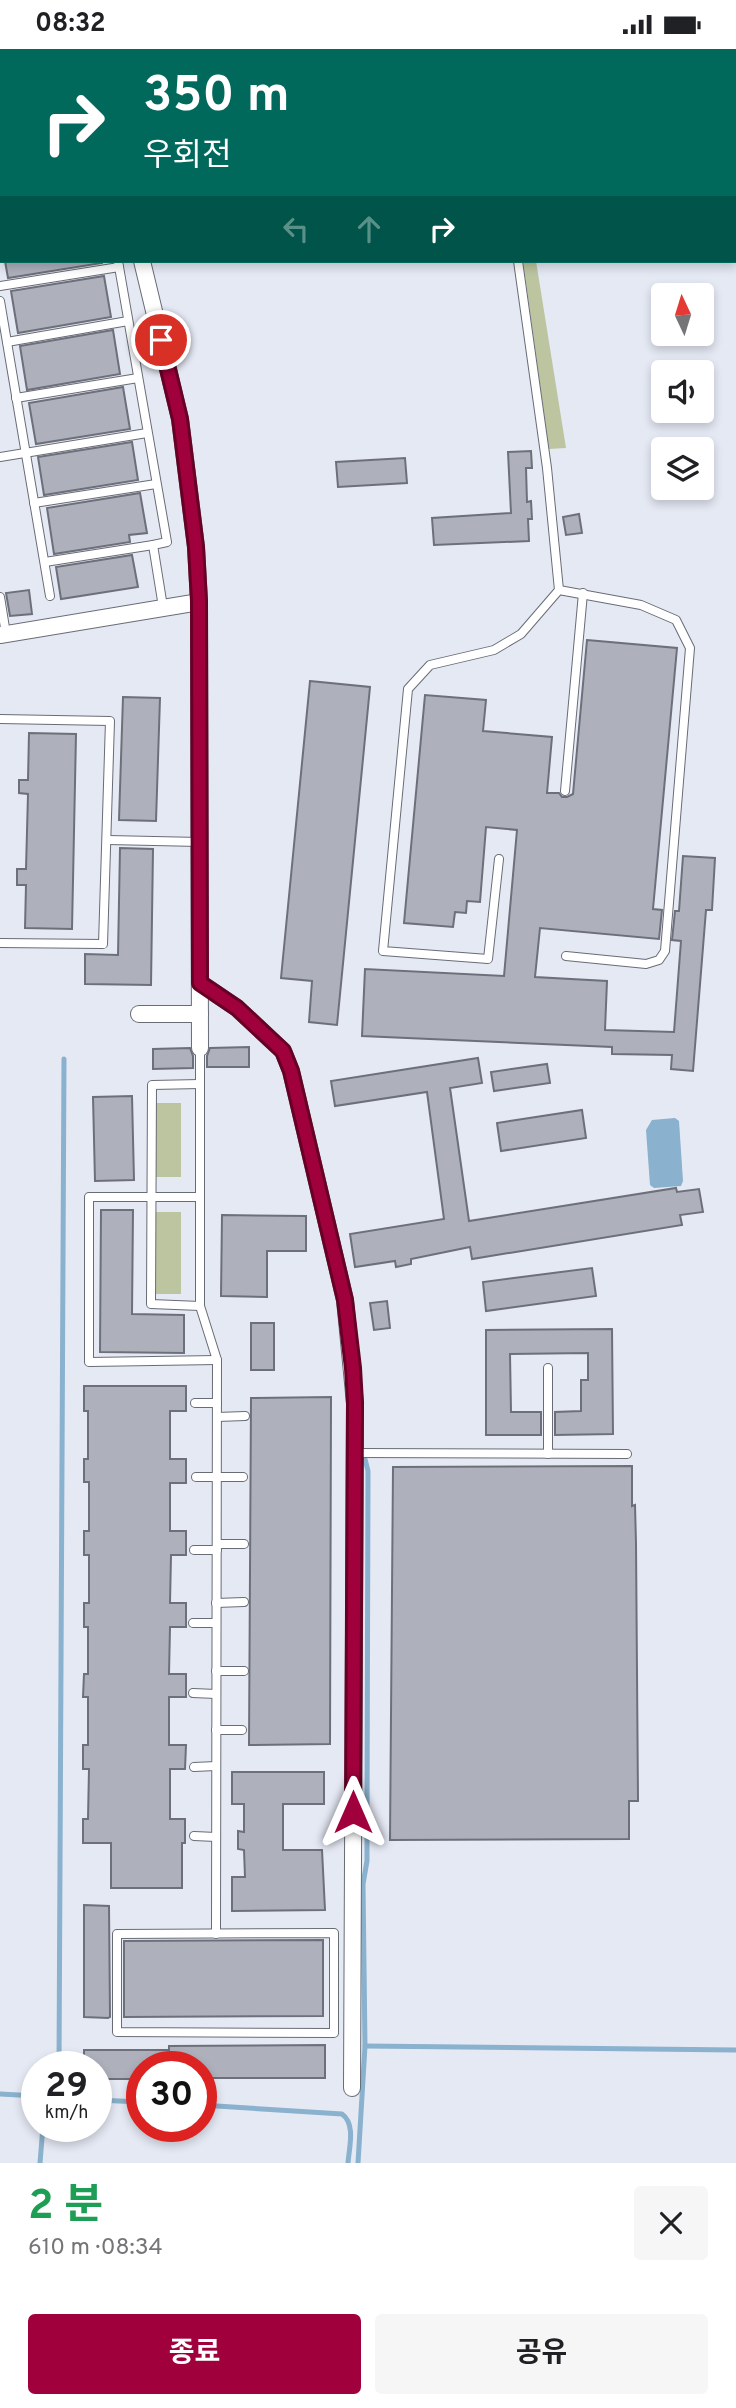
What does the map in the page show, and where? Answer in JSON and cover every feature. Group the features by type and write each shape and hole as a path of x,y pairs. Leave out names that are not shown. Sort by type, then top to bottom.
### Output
{"street":[{"path":"142,263 180,419 196,547 199,601 200,1048"},
{"path":"3,634 199,601"},
{"path":"200,983 237,1008 283,1051 291,1071 345,1300 355,1403 352,2088"},
{"path":"139,1014 200,1014"}],"lane":[{"path":"499,859 488,959 383,951 408,689 430,665 494,650 521,634 559,590 547,468 518,263"},
{"path":"0,286 118,264 167,542 45,562"},
{"path":"0,302 50,596"},
{"path":"7,342 128,321"},
{"path":"16,398 138,378"},
{"path":"0,457 148,433"},
{"path":"34,503 156,484"},
{"path":"153,545 163,607"},
{"path":"559,590 641,605 676,620 690,648 665,951 659,960 646,964 566,956"},
{"path":"565,791 583,593"},
{"path":"0,597 3,634"},
{"path":"0,719 110,721 103,944 0,943"},
{"path":"108,840 200,842"},
{"path":"200,1048 200,1306 217,1360 216,1934"},
{"path":"200,1084 152,1085 151,1304 200,1306"},
{"path":"200,1197 89,1197 89,1362 217,1360"},
{"path":"548,1368 548,1454"},
{"path":"195,1403 217,1403"},
{"path":"217,1417 245,1416"},
{"path":"355,1453 627,1454"},
{"path":"196,1477 243,1476"},
{"path":"194,1550 244,1544"},
{"path":"216,1603 244,1602"},
{"path":"193,1623 216,1623"},
{"path":"216,1671 244,1671"},
{"path":"193,1693 216,1694"},
{"path":"216,1730 242,1730"},
{"path":"194,1767 216,1766"},
{"path":"194,1836 216,1837"},
{"path":"334,1933 334,2033 117,2032 117,1934 216,1934 334,1933"}],"green space":[{"path":"523,263 536,263 566,448 549,449"},
{"path":"156,1103 181,1103 181,1177 156,1177"},
{"path":"156,1212 181,1212 181,1294 156,1294"}],"water":[{"path":"675,1118 679,1121 683,1181 681,1186 654,1188 650,1185 646,1130 652,1120"}],"building":[{"path":"5,263 102,263 8,278"},
{"path":"104,276 111,317 18,333 11,291"},
{"path":"113,330 120,374 27,390 20,346"},
{"path":"123,387 130,429 36,444 29,403"},
{"path":"132,442 138,480 44,495 38,457"},
{"path":"531,451 532,468 526,468 527,502 531,501 532,519 528,519 529,541 434,545 432,518 511,513 508,452"},
{"path":"405,458 407,483 338,487 336,462"},
{"path":"140,493 147,533 129,535 130,542 54,554 47,508"},
{"path":"579,514 582,533 566,535 563,517"},
{"path":"132,555 138,587 61,599 56,567"},
{"path":"29,590 32,614 10,616 6,593"},
{"path":"587,640 677,648 653,909 662,910 659,939 540,928 535,977 607,981 605,1030 674,1032 681,941 672,940 675,911 679,911 683,856 715,858 712,910 706,910 693,1071 671,1069 672,1055 612,1054 612,1047 362,1036 365,969 504,976 517,830 486,827 480,902 467,901 466,913 455,912 453,927 404,923 425,695 486,700 483,731 552,737 547,793 559,793 562,797 567,797 573,794"},
{"path":"310,681 370,687 337,1025 309,1022 312,981 281,978"},
{"path":"123,697 160,698 156,821 119,820"},
{"path":"29,733 76,734 72,929 25,928 26,885 17,885 17,869 26,869 28,794 19,793 19,780 28,780"},
{"path":"120,848 153,849 151,985 85,984 85,954 118,955"},
{"path":"249,1047 249,1067 207,1067 210,1048"},
{"path":"190,1048 193,1068 153,1069 153,1049"},
{"path":"478,1058 482,1083 450,1088 469,1221 676,1188 677,1192 699,1189 703,1212 680,1215 682,1225 472,1259 470,1247 411,1259 411,1264 396,1267 395,1261 355,1267 350,1234 444,1219 427,1092 335,1106 331,1081"},
{"path":"547,1064 550,1083 494,1091 491,1072"},
{"path":"132,1096 134,1180 95,1181 93,1097"},
{"path":"582,1110 586,1138 501,1151 497,1123"},
{"path":"101,1210 133,1210 132,1314 184,1315 184,1353 100,1352"},
{"path":"222,1215 306,1216 306,1251 267,1251 267,1297 221,1296"},
{"path":"592,1268 596,1296 486,1311 483,1282"},
{"path":"387,1301 390,1328 374,1330 370,1303"},
{"path":"251,1323 274,1323 274,1370 251,1370"},
{"path":"612,1329 613,1434 555,1435 555,1412 581,1411 581,1380 588,1380 588,1353 510,1354 511,1412 541,1412 541,1435 486,1435 486,1330"},
{"path":"84,1386 186,1386 186,1411 170,1411 170,1459 186,1459 186,1483 170,1483 170,1531 186,1531 186,1555 171,1555 170,1603 186,1603 186,1627 170,1627 169,1674 186,1674 186,1697 169,1697 169,1745 186,1745 185,1769 170,1769 170,1819 185,1819 182,1888 111,1888 111,1843 83,1843 83,1819 88,1819 89,1769 83,1769 83,1745 88,1745 88,1697 83,1697 84,1674 88,1674 88,1627 84,1627 84,1603 89,1603 89,1555 84,1555 84,1531 89,1531 89,1482 84,1482 84,1459 88,1459 88,1411 84,1411"},
{"path":"331,1397 330,1744 249,1745 251,1398"},
{"path":"632,1466 636,1543 638,1801 629,1801 629,1839 390,1840 393,1467"},
{"path":"232,1772 324,1772 324,1804 283,1804 283,1850 322,1850 325,1910 232,1911 232,1877 245,1877 244,1850 238,1849 238,1831 244,1832 244,1804 232,1804"},
{"path":"84,1905 109,1906 108,2018 84,2017"},
{"path":"323,1940 323,2016 124,2017 124,1941"},
{"path":"325,2045 325,2078 217,2078 217,2051 126,2051 126,2079 112,2079 112,2051 84,2051 169,2050 169,2046"}],"waterway":[{"path":"59,2051 64,1059"},
{"path":"358,2163 365,2046 363,1884 367,1861 368,1471 365,1459"},
{"path":"365,2046 736,2050"},
{"path":"0,2094 21,2095"},
{"path":"112,2101 126,2101"},
{"path":"217,2106 342,2114 350,2130 348,2163"},
{"path":"40,2163 42,2142"}],"route":[{"path":"161,340 180,419 196,547 199,601 200,983 237,1008 283,1051 291,1071 345,1300 355,1403 353,1812"}]}
